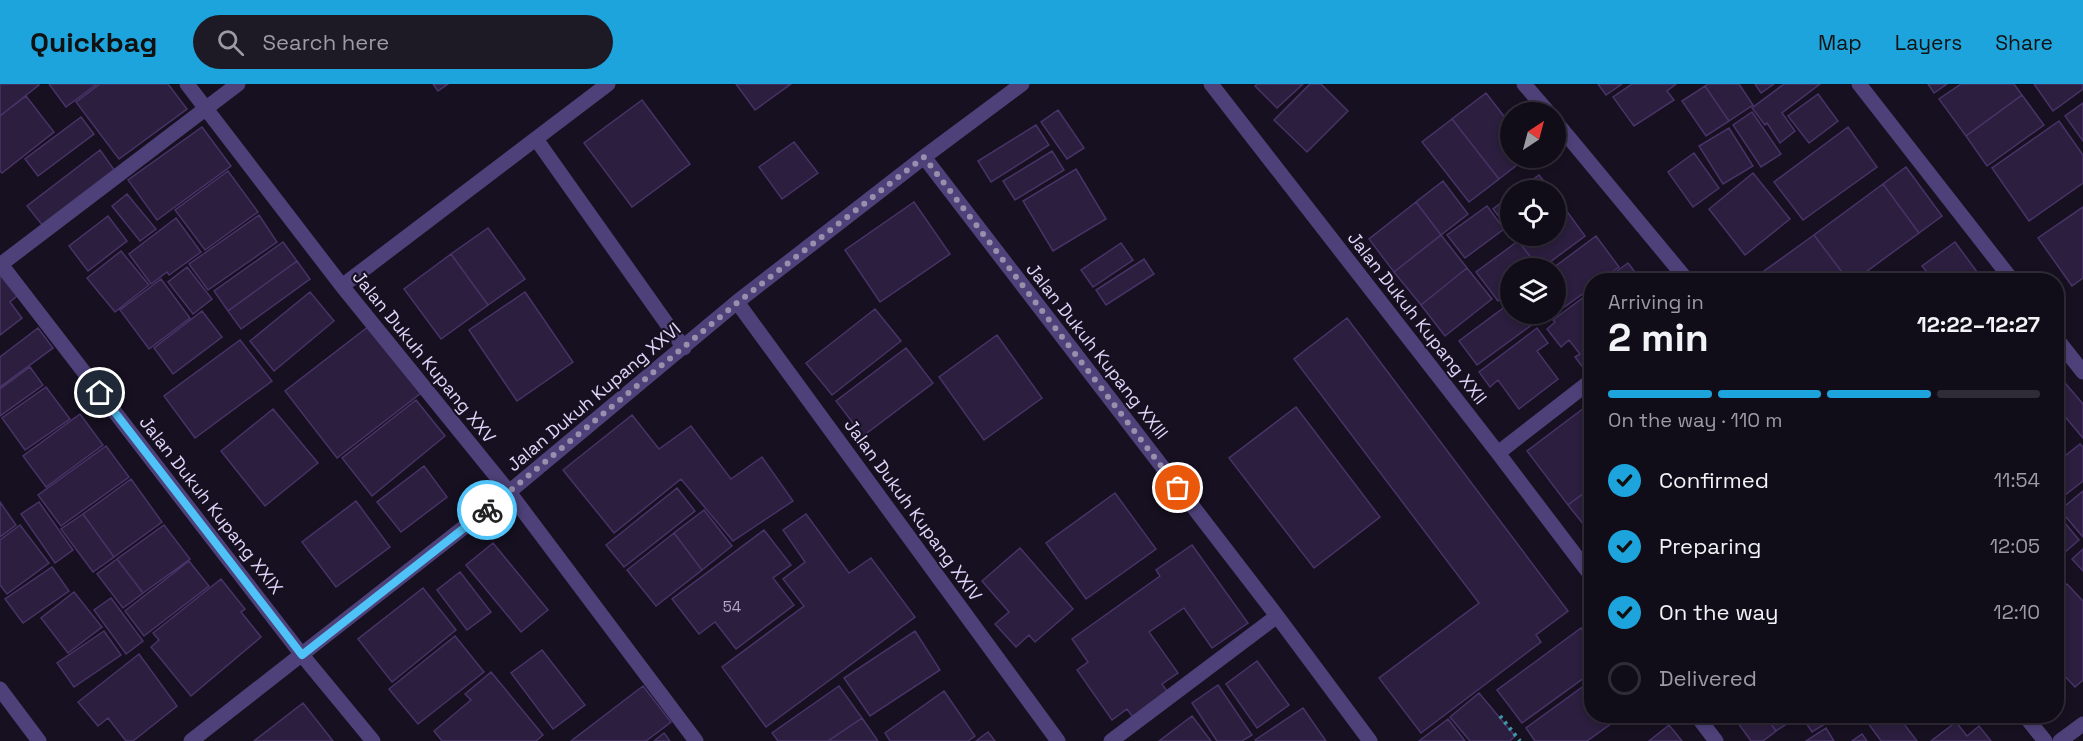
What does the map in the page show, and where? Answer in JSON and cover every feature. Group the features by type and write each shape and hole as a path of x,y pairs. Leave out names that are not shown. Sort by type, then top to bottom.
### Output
{"street":[{"name":"Jalan Dukuh Kupang XXV","path":"187,84 342,286 509,492 696,741"},
{"path":"0,264 238,84"},
{"path":"342,286 608,84"},
{"name":"Jalan Dukuh Kupang XXII","path":"1211,84 1584,566"},
{"path":"1524,84 1539,102"},
{"path":"1859,84 2007,273"},
{"name":"Jalan Dukuh Kupang XXVI","path":"191,741 509,492 737,303 1017,85"},
{"path":"1566,134 1681,273"},
{"path":"536,139 684,348"},
{"name":"Jalan Dukuh Kupang XXIII","path":"924,157 1277,616 1370,741"},
{"name":"Jalan Dukuh Kupang XXIX","path":"0,264 302,655 373,741"},
{"name":"Jalan Dukuh Kupang XXIV","path":"737,303 1058,741"},
{"path":"2064,348 2083,372"},
{"path":"1498,453 1584,386"},
{"path":"1111,741 1277,616"},
{"path":"0,689 39,741"},
{"path":"1702,723 1716,741"},
{"path":"2031,723 2045,741"},
{"path":"2060,741 2083,724"}],"path":[{"path":"1500,716 1520,741"}],"building":[{"path":"0,84 38,84 39,85 0,116"},
{"path":"49,84 97,84 66,107"},
{"path":"100,84 168,84 187,109 119,159 76,102"},
{"path":"433,84 448,84 438,91"},
{"path":"736,84 791,84 755,110"},
{"path":"1257,84 1303,84 1277,108 1255,86"},
{"path":"1310,84 1321,84 1348,111 1307,152 1274,120"},
{"path":"1598,84 1622,84 1606,95"},
{"path":"1632,84 1676,84 1667,91 1674,100 1634,126 1613,97"},
{"path":"1708,84 1739,84 1753,105 1729,121 1705,86"},
{"path":"1755,84 1774,84 1761,93"},
{"path":"1784,84 1820,84 1782,113 1795,131 1780,143 1767,123 1765,125 1752,108"},
{"path":"1928,84 1947,84 1934,93"},
{"path":"1961,84 2014,84 2022,95 1966,136 1939,99"},
{"path":"2034,84 2083,84 2083,89 2053,111"},
{"path":"1705,86 1729,121 1706,136 1682,101"},
{"path":"1486,93 1500,111 1500,168 1513,168 1499,179 1452,119"},
{"path":"1818,94 1838,121 1809,143 1788,116"},
{"path":"2022,95 2044,125 1987,166 1966,136"},
{"path":"26,96 54,132 2,173 0,171 0,116"},
{"path":"642,100 690,164 632,207 584,143"},
{"path":"2083,103 2083,141 2065,116"},
{"path":"1058,110 1084,148 1067,159 1041,122"},
{"path":"1752,112 1781,154 1761,167 1733,125"},
{"path":"81,117 94,134 38,176 25,159"},
{"path":"1452,119 1499,179 1469,202 1422,142"},
{"path":"2059,121 2083,155 2083,183 2029,221 1992,168"},
{"path":"1036,125 1049,145 991,182 978,161"},
{"path":"202,127 231,166 157,220 128,180"},
{"path":"1848,127 1877,167 1803,220 1774,182"},
{"path":"1729,128 1753,166 1723,184 1699,146"},
{"path":"794,142 818,173 782,199 759,167"},
{"path":"100,150 115,171 43,226 27,206"},
{"path":"1052,151 1064,170 1015,200 1003,181"},
{"path":"1694,153 1719,188 1693,207 1668,172"},
{"path":"1906,167 1942,216 1919,233 1883,184"},
{"path":"1076,169 1106,219 1053,251 1023,201"},
{"path":"228,171 258,212 205,250 175,210"},
{"path":"1753,173 1790,219 1745,255 1709,209"},
{"path":"1539,175 1543,180 1532,180"},
{"path":"1443,181 1468,214 1441,235 1416,202"},
{"path":"1883,184 1919,233 1865,273 1843,273 1814,235"},
{"path":"127,194 156,229 140,241 112,206"},
{"path":"914,202 950,254 880,302 845,250"},
{"path":"1416,202 1441,235 1394,272 1369,239"},
{"path":"1500,204 1500,218 1493,209"},
{"path":"1487,206 1500,224 1500,232 1465,258 1447,235"},
{"path":"2083,207 2083,278 2072,286 2038,238"},
{"path":"1566,210 1585,236 1555,258 1531,258 1522,246 1566,246"},
{"path":"259,215 277,242 208,290 189,264"},
{"path":"108,216 127,241 88,271 69,246"},
{"path":"176,218 201,252 169,275 167,272 151,284 129,254"},
{"path":"488,228 525,279 488,305 451,254"},
{"path":"1441,235 1467,268 1421,305 1394,272"},
{"path":"1814,235 1843,273 1761,273"},
{"path":"1596,236 1619,267 1610,273 1584,273 1584,293 1566,306 1566,258"},
{"path":"283,242 297,261 228,311 214,291"},
{"path":"1955,242 1978,273 1928,273 1922,266"},
{"path":"1121,243 1133,260 1093,287 1081,270"},
{"path":"1511,246 1522,246 1531,258 1500,258 1500,300 1498,301 1476,272"},
{"path":"121,251 149,285 115,312 87,278"},
{"path":"451,254 488,305 441,339 404,289"},
{"path":"1144,259 1154,274 1106,305 1096,290"},
{"path":"297,261 310,279 241,329 228,311"},
{"path":"1628,263 1636,273 1614,273"},
{"path":"187,267 212,299 193,314 168,282"},
{"path":"1467,268 1492,299 1445,336 1421,305"},
{"path":"0,275 17,296 10,302 22,318 0,335"},
{"path":"161,279 190,318 149,349 120,310"},
{"path":"310,292 334,321 274,371 250,341"},
{"path":"525,292 573,362 517,401 469,330"},
{"path":"1584,297 1584,369 1575,357 1580,354 1569,340 1561,347 1547,329 1553,324 1566,324 1566,310"},
{"path":"875,309 901,341 832,395 806,363"},
{"path":"1500,310 1500,324 1533,324 1477,365 1459,341"},
{"path":"202,311 222,337 173,374 154,348"},
{"path":"1347,318 1568,611 1536,635 1541,642 1421,733 1379,678 1479,603 1294,359"},
{"path":"369,326 421,393 337,458 285,391"},
{"path":"38,328 53,348 0,387 0,357"},
{"path":"1537,328 1548,343 1537,351 1558,379 1519,409 1498,380 1490,387 1479,372"},
{"path":"997,335 1042,398 984,440 939,377"},
{"path":"240,340 272,381 195,438 164,396"},
{"path":"906,348 933,383 863,436 836,401"},
{"path":"30,367 43,385 0,416 0,389"},
{"path":"2066,384 2083,404 2083,438 2064,415 2064,386"},
{"path":"46,387 70,419 25,450 2,418"},
{"path":"416,400 445,436 372,496 342,458"},
{"path":"1296,407 1380,517 1314,568 1229,458"},
{"path":"1584,408 1584,493 1568,505 1527,451"},
{"path":"273,409 318,463 265,506 221,451"},
{"path":"80,414 103,445 46,487 23,456"},
{"path":"632,415 659,449 691,426 731,479 762,457 793,501 733,541 681,479 614,533 563,470"},
{"path":"2080,444 2083,447 2083,481 2064,496 2064,453 2066,455"},
{"path":"106,446 129,477 61,526 38,495"},
{"path":"424,466 447,497 401,532 377,502"},
{"path":"131,479 162,522 114,557 83,514"},
{"path":"677,488 695,511 624,567 606,545"},
{"path":"2083,491 2083,537 2064,515 2064,507"},
{"path":"1115,493 1156,549 1086,599 1046,543"},
{"path":"1584,493 1584,525 1568,505"},
{"path":"356,501 390,547 336,587 302,542"},
{"path":"0,502 16,525 0,537"},
{"path":"39,502 73,550 55,563 21,514"},
{"path":"704,510 732,546 702,570 674,533"},
{"path":"83,514 114,557 93,572 61,529"},
{"path":"806,514 849,573 871,558 915,617 766,727 722,667 804,606 783,579 805,562 783,530"},
{"path":"2064,522 2079,540 2064,553"},
{"path":"20,525 49,563 7,594 0,585 0,540"},
{"path":"164,525 190,559 143,593 117,559"},
{"path":"764,530 791,565 773,578 794,605 736,649 715,622 699,634 672,599"},
{"path":"674,533 702,570 656,606 627,570"},
{"path":"493,543 548,610 521,632 466,565"},
{"path":"1192,545 1248,623 1212,648 1184,608 1149,632 1178,673 1162,684 1170,695 1135,720 1127,709 1112,720 1077,670 1088,662 1072,639 1160,576 1156,570"},
{"path":"1020,548 1073,609 1035,642 1029,635 1016,647 995,624 1009,612 982,581"},
{"path":"2083,549 2083,571 2072,559"},
{"path":"117,559 143,593 123,608 97,574"},
{"path":"189,561 209,586 144,636 125,611"},
{"path":"52,567 69,591 23,623 5,599"},
{"path":"460,572 491,612 467,630 437,590"},
{"path":"221,579 245,609 241,612 261,637 191,696 151,647 159,640 153,633"},
{"path":"2067,584 2083,601 2083,680 2075,687 2064,675 2064,586"},
{"path":"423,588 456,630 392,682 358,639"},
{"path":"74,592 102,627 68,653 41,618"},
{"path":"111,598 143,641 126,654 94,610"},
{"path":"1581,628 1584,632 1584,678 1522,723 1497,690"},
{"path":"104,631 121,655 74,687 57,663"},
{"path":"915,631 940,670 870,716 844,678"},
{"path":"455,636 484,672 418,724 389,689"},
{"path":"542,650 585,705 553,729 511,673"},
{"path":"139,654 177,706 133,741 126,741 108,718 98,726 78,702"},
{"path":"1257,661 1289,705 1257,728 1226,684"},
{"path":"491,672 543,735 536,741 442,741 434,731 471,700 465,694"},
{"path":"1218,685 1252,735 1242,741 1217,741 1192,703"},
{"path":"643,686 671,722 646,741 571,741"},
{"path":"839,686 862,718 828,741 778,741 772,733"},
{"path":"1584,686 1584,723 1612,723 1587,741 1535,741 1526,728"},
{"path":"944,691 975,736 968,741 890,741 885,733"},
{"path":"1479,693 1515,736 1510,741 1470,741 1450,717"},
{"path":"303,703 333,741 254,741"},
{"path":"1303,708 1326,741 1255,740"},
{"path":"1192,716 1211,741 1159,741"},
{"path":"862,718 878,741 828,741"},
{"path":"1448,719 1465,741 1419,741"},
{"path":"1738,723 1770,723 1776,731 1763,741 1751,741"},
{"path":"1770,723 1788,723 1776,731"},
{"path":"1806,723 1827,723 1812,732"},
{"path":"1868,723 1903,723 1917,741 1881,741"},
{"path":"1957,723 1967,736 1979,726 1991,741 1931,741"},
{"path":"1669,725 1682,741 1649,741"},
{"path":"1826,728 1834,741 1806,741"},
{"path":"988,732 995,741 976,741"},
{"path":"664,733 670,741 654,741"},
{"path":"1862,734 1867,741 1852,741"}],"way so far":[{"path":"487,510 737,303 924,157 1178,488"}],"route":[{"path":"100,393 302,655 487,510"}]}
